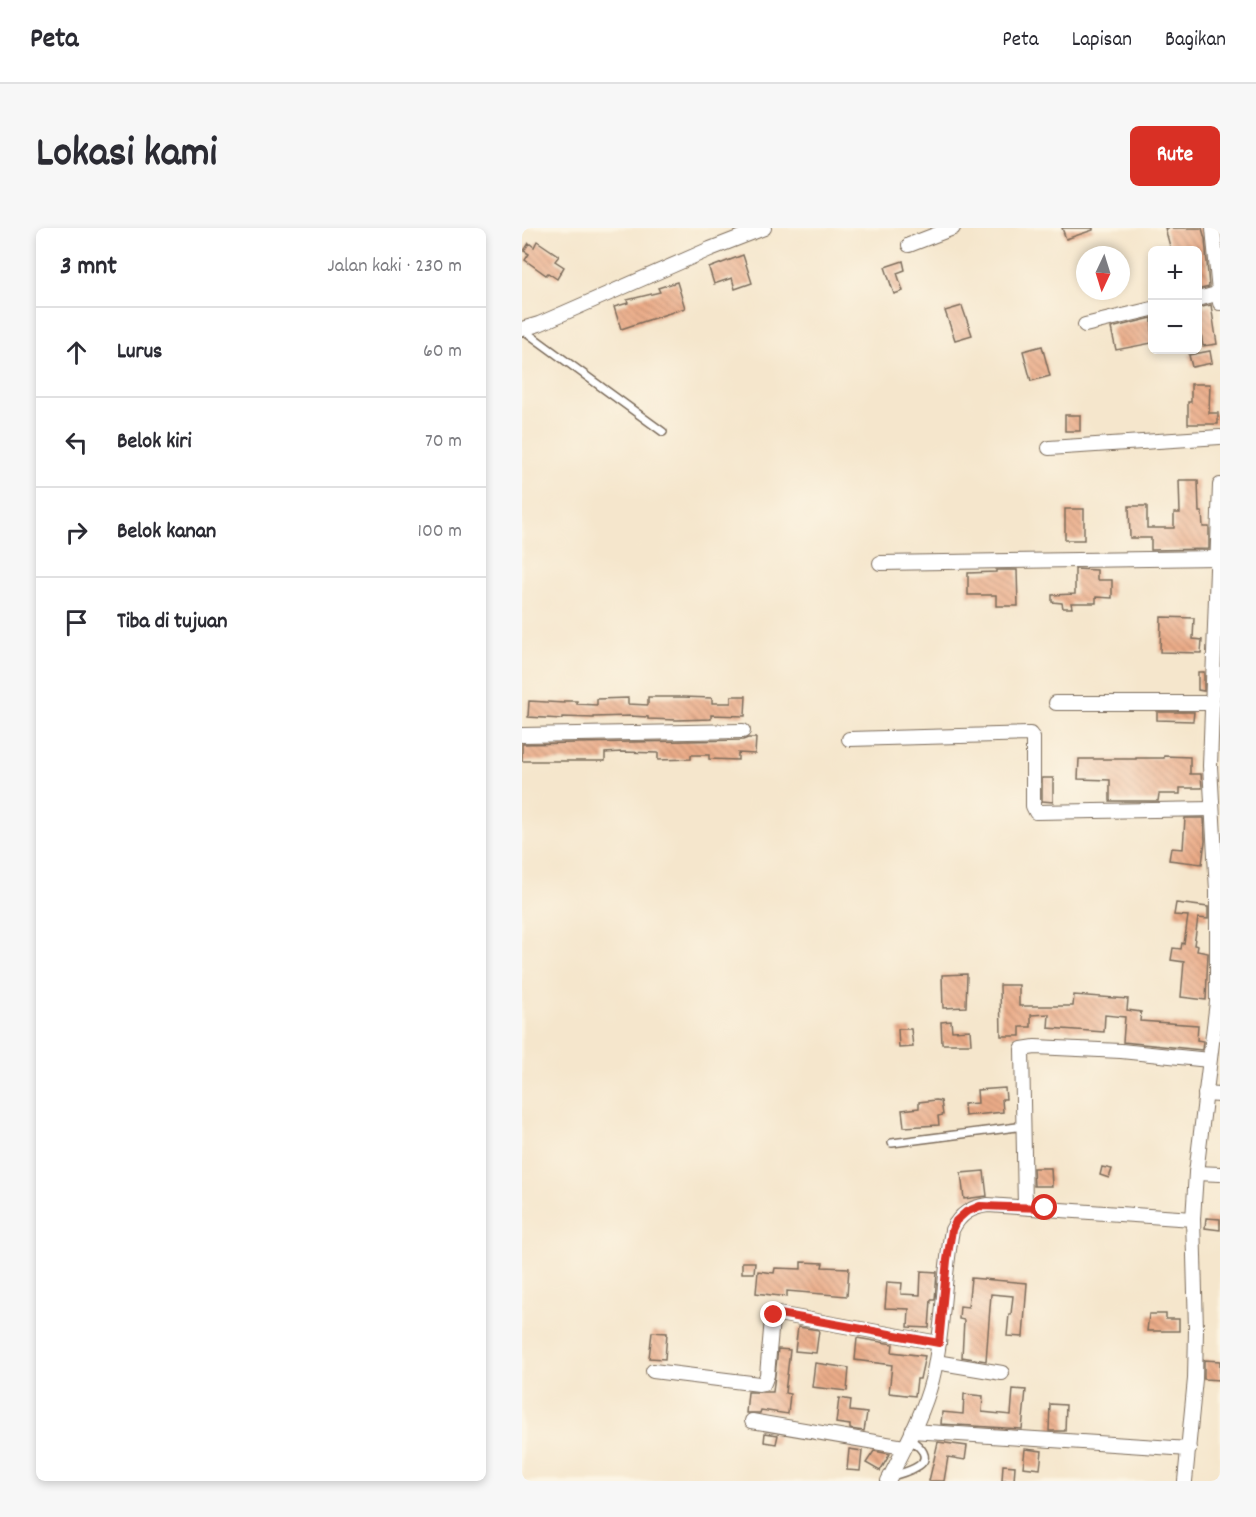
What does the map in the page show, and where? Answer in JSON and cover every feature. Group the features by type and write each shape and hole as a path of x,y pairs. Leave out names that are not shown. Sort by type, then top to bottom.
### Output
{"street":[{"path":"522,329 539,324 710,249 764,228"},
{"path":"909,245 953,228"},
{"path":"1213,228 1220,303"},
{"path":"1202,298 1220,293"},
{"path":"1085,326 1148,310"},
{"path":"1049,448 1220,437"},
{"path":"1185,1481 1194,1402 1196,1343 1193,1219 1196,1173 1209,1060 1217,1016 1219,935 1212,809 1215,786 1213,703 1218,619 1220,485"},
{"path":"880,563 1218,565"},
{"path":"1056,703 1213,703"},
{"path":"522,735 743,731"},
{"path":"849,739 1030,734 1033,742 1033,806 1036,812 1212,809"},
{"path":"1025,1207 1021,1060 1024,1047 1121,1051 1209,1060"},
{"path":"1205,1094 1220,1095"},
{"path":"1196,1173 1220,1174"},
{"path":"889,1479 925,1401 939,1343 952,1230 956,1221 966,1212 980,1206 1025,1207 1193,1219"},
{"path":"653,1371 764,1383 767,1375 772,1318 777,1314 939,1343"},
{"path":"936,1362 1002,1373"},
{"path":"752,1421 908,1439 1189,1449"}],"lane":[{"path":"522,329 663,432"},
{"path":"892,1143 1024,1126"},
{"path":"889,1479 911,1471 918,1467 924,1459 925,1454 922,1448 908,1439"}],"building":[{"path":"1062,228 1093,228 1093,230 1066,239"},
{"path":"1165,228 1202,228 1209,287 1202,289 1202,246 1170,246"},
{"path":"537,241 559,256 555,261 564,267 557,279 548,273 546,275 525,260 529,254 524,251 529,243 534,247"},
{"path":"743,255 752,283 735,289 732,278 714,284 709,268"},
{"path":"903,261 905,270 897,273 903,291 894,294 885,267"},
{"path":"677,282 685,308 621,329 614,307 628,303 627,300 660,292 658,288"},
{"path":"1211,305 1217,344 1203,346 1202,307"},
{"path":"962,306 972,335 955,340 945,311"},
{"path":"1148,319 1148,344 1116,350 1111,328"},
{"path":"1042,346 1050,376 1031,381 1023,351"},
{"path":"1210,351 1212,363 1192,367 1189,355"},
{"path":"1191,384 1210,384 1209,413 1218,413 1218,424 1188,424"},
{"path":"1065,415 1080,415 1080,431 1065,431"},
{"path":"1179,480 1198,480 1199,512 1202,512 1203,527 1209,527 1209,549 1151,550 1151,538 1130,538 1129,506 1147,506 1147,528 1174,528 1174,513 1180,513"},
{"path":"1065,509 1084,509 1084,540 1065,540"},
{"path":"1075,569 1097,570 1097,580 1112,580 1112,598 1096,597 1096,603 1071,603 1072,608 1063,608 1062,603 1052,602 1052,595 1075,594"},
{"path":"996,570 1017,570 1018,606 996,606 996,595 968,595 968,573 996,572"},
{"path":"1161,617 1194,618 1193,639 1202,640 1201,653 1160,652"},
{"path":"1198,672 1204,672 1204,691 1198,690"},
{"path":"731,696 746,696 745,716 711,715 711,719 677,720 630,716 562,717 562,719 528,717 529,701 564,703 564,701 577,701 577,704 597,705 597,699 628,698 628,704 648,705 648,697 683,697 712,698 712,703 731,703"},
{"path":"1157,712 1194,712 1193,721 1157,720"},
{"path":"756,738 755,754 738,753 738,760 709,759 709,755 691,755 691,759 658,760 658,753 622,752 605,753 605,761 522,761 522,744 743,740"},
{"path":"1164,756 1190,757 1190,774 1201,774 1202,788 1180,788 1180,794 1159,794 1158,801 1110,801 1110,780 1078,779 1079,759 1136,759 1164,758"},
{"path":"1042,778 1053,778 1053,802 1042,801"},
{"path":"1185,818 1204,818 1205,841 1202,864 1169,860 1171,848 1183,849"},
{"path":"1176,903 1208,907 1208,919 1198,918 1194,945 1198,946 1197,951 1208,953 1206,1000 1181,997 1184,962 1171,960 1173,948 1181,949 1182,943 1184,944 1188,916 1174,915"},
{"path":"967,974 966,1007 943,1008 942,975"},
{"path":"1000,985 1019,985 1019,1006 1073,1006 1074,995 1128,999 1127,1010 1141,1012 1140,1021 1198,1025 1197,1040 1203,1041 1202,1050 1123,1042 1125,1017 1105,1015 1104,1032 1048,1028 1049,1014 1031,1015 1031,1027 1020,1027 1020,1036 1001,1036"},
{"path":"951,1021 952,1031 970,1030 971,1044 942,1044 941,1022"},
{"path":"898,1029 911,1029 913,1047 899,1048"},
{"path":"1005,1088 1006,1099 1002,1099 1003,1112 965,1116 964,1104 978,1103 977,1090"},
{"path":"941,1101 943,1115 938,1116 939,1125 904,1127 902,1110 919,1108 919,1102"},
{"path":"1102,1167 1112,1169 1109,1178 1100,1175"},
{"path":"1033,1168 1051,1168 1052,1186 1034,1186"},
{"path":"984,1171 987,1196 964,1199 961,1173"},
{"path":"1206,1218 1220,1219 1220,1230 1205,1228"},
{"path":"742,1262 755,1262 754,1273 742,1273"},
{"path":"801,1262 823,1263 822,1267 849,1268 847,1296 787,1291 787,1297 756,1293 758,1271 774,1273 775,1268 801,1269"},
{"path":"921,1271 937,1272 935,1300 931,1300 929,1328 908,1327 909,1309 885,1308 887,1282 902,1283 901,1294 920,1295"},
{"path":"971,1278 1027,1283 1023,1337 1007,1336 1013,1296 991,1294 986,1361 962,1357 964,1320 959,1319 960,1306 968,1307"},
{"path":"1149,1314 1166,1314 1166,1319 1179,1319 1179,1331 1147,1331"},
{"path":"798,1327 819,1330 816,1353 795,1351"},
{"path":"652,1332 667,1333 665,1359 649,1358"},
{"path":"857,1338 893,1344 892,1352 925,1356 920,1379 917,1379 915,1396 889,1393 892,1365 855,1360"},
{"path":"778,1349 790,1350 785,1393 790,1394 788,1414 761,1410 760,1413 746,1413 748,1392 773,1392"},
{"path":"1204,1360 1220,1361 1220,1380 1204,1379"},
{"path":"815,1363 849,1368 847,1391 812,1387"},
{"path":"1013,1389 1026,1390 1022,1429 941,1424 942,1412 963,1414 964,1394 983,1396 982,1412 1011,1415"},
{"path":"839,1398 851,1400 850,1411 867,1413 864,1431 850,1429 850,1425 836,1423"},
{"path":"1050,1404 1066,1405 1065,1431 1049,1431"},
{"path":"765,1433 778,1435 776,1444 764,1442"},
{"path":"938,1442 967,1446 965,1460 948,1457 944,1481 929,1481"},
{"path":"849,1449 862,1451 860,1471 847,1470"},
{"path":"1025,1449 1042,1451 1040,1469 1023,1467"},
{"path":"874,1451 890,1454 880,1471 866,1463"},
{"path":"1003,1465 1015,1466 1014,1481 1002,1481"}],"route":[{"path":"774,1315 780,1314 939,1343 947,1260 952,1230 956,1221 966,1212 980,1206 1045,1208"}]}
